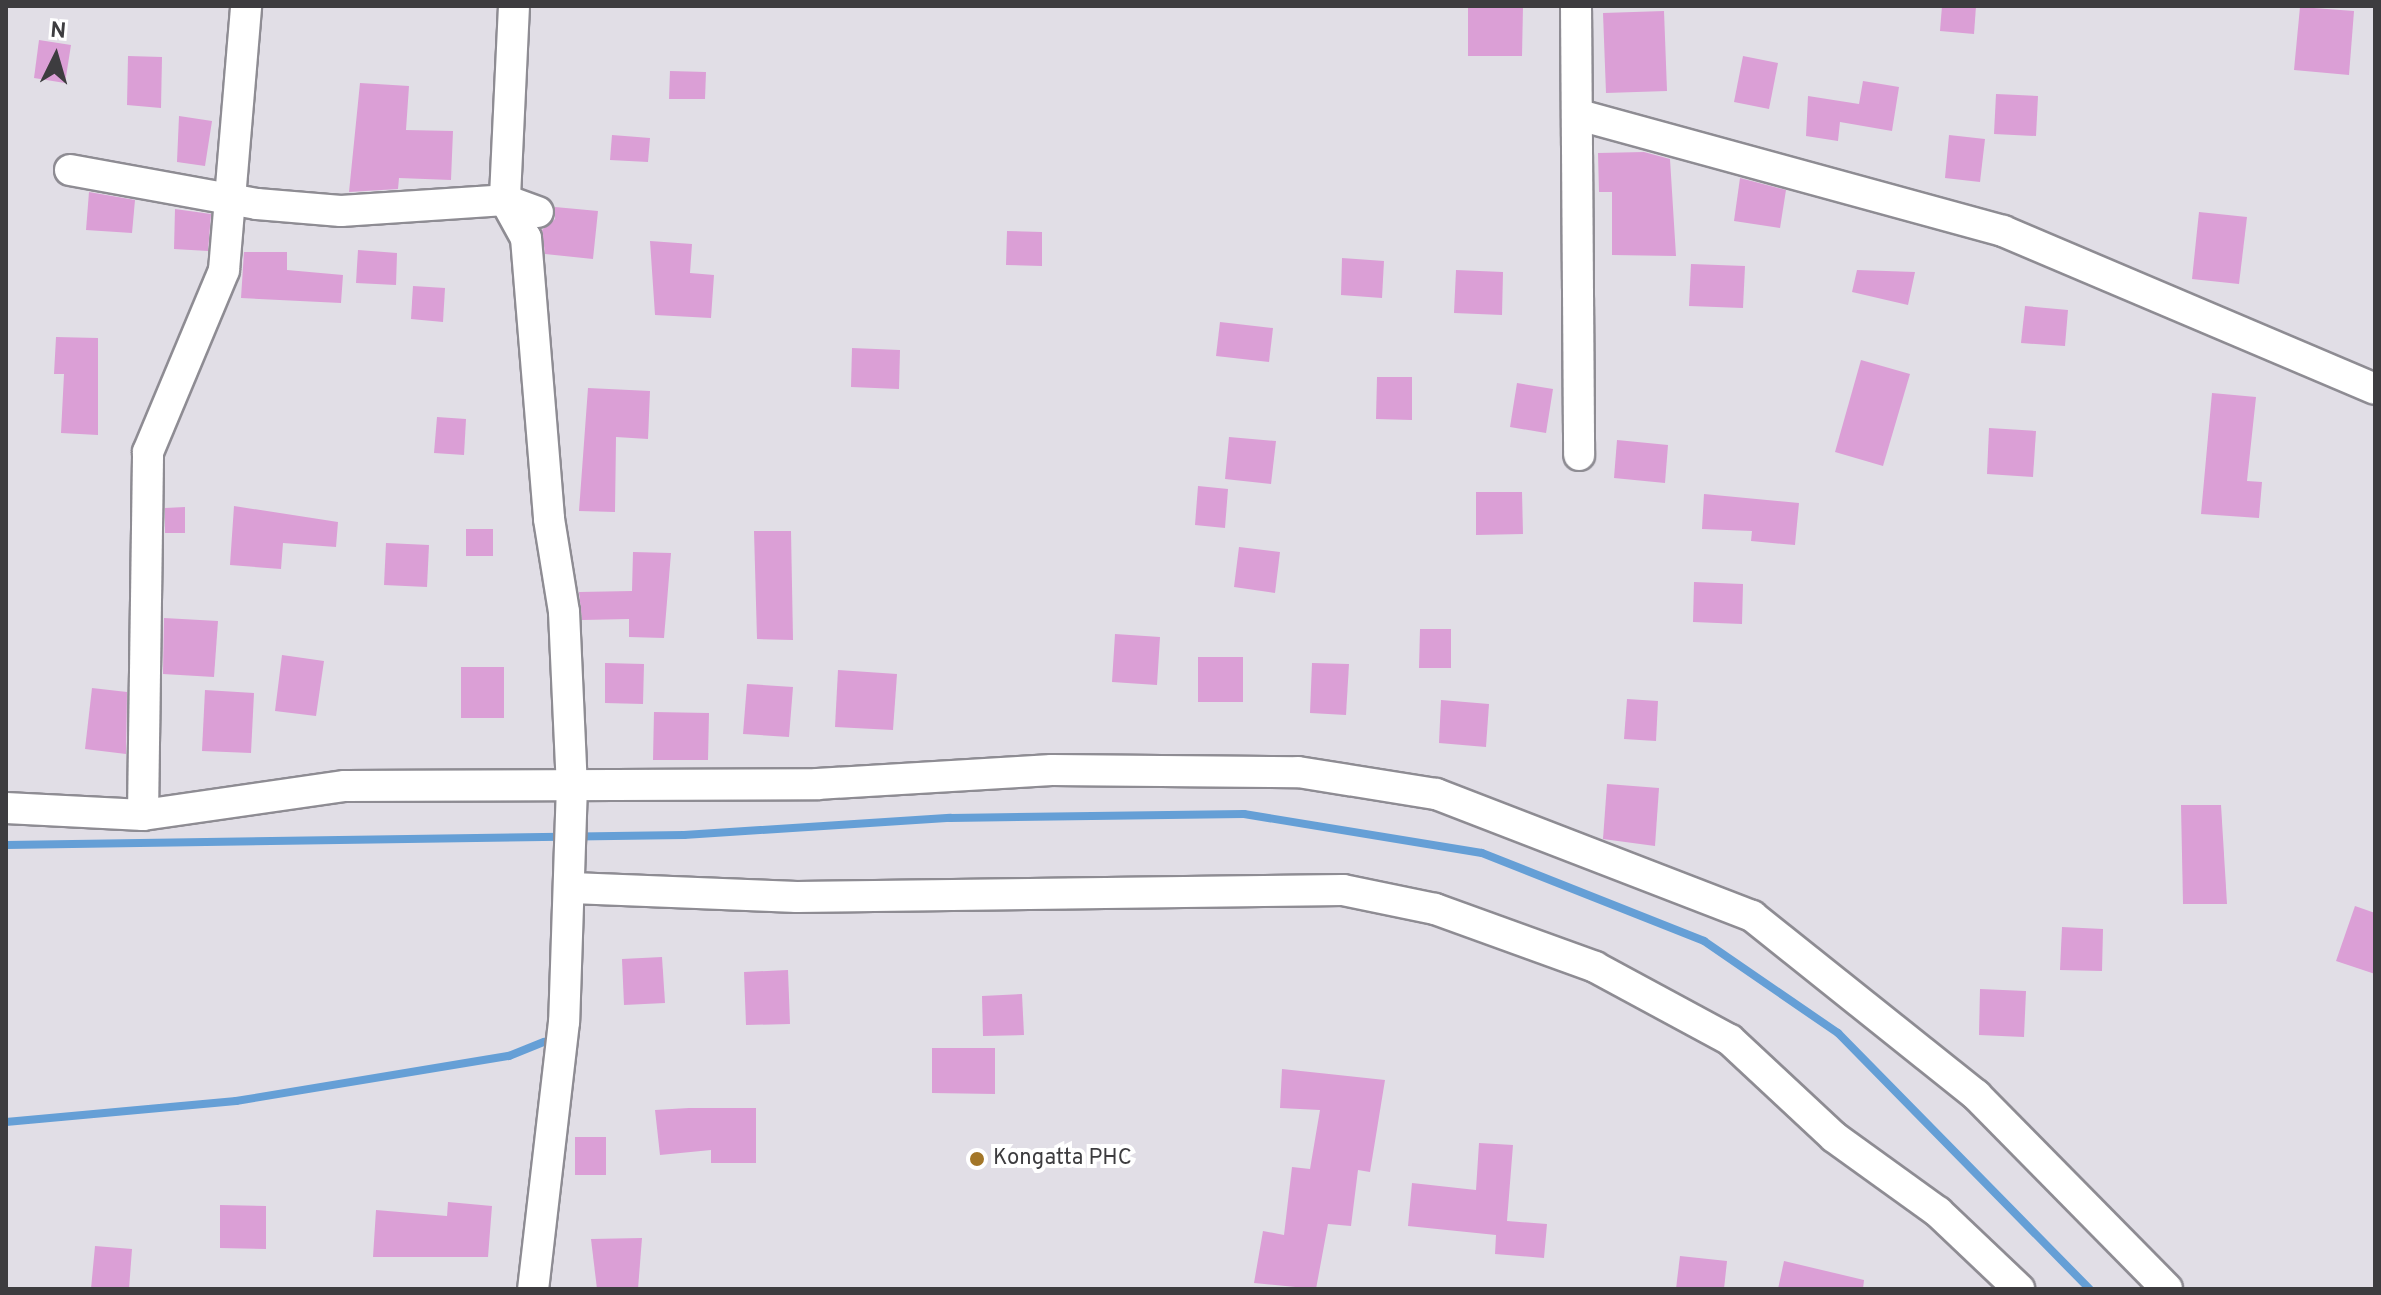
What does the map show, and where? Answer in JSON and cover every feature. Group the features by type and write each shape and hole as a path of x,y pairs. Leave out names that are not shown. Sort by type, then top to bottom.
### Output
{"street":[{"path":"143,815 148,452 224,270 233,198 246,6"},
{"path":"514,6 505,200 526,238 549,519 564,612 572,798 572,888 533,1289"},
{"path":"1576,6 1579,455"},
{"path":"1579,115 2003,231 2375,389"},
{"path":"70,170 233,198 341,211 505,200 538,212"},
{"path":"6,808 143,815 345,786 572,798 1052,770 1252,772 1436,794 1752,916 1976,1095 2167,1289"},
{"path":"572,888 797,897 1343,890 1435,909 1595,967 1730,1040 1834,1137 1938,1212 2019,1289"}],"building":[{"path":"1468,6 1523,6 1522,56 1468,56"},
{"path":"1942,6 1976,6 1974,34 1940,31"},
{"path":"2300,7 2354,11 2349,75 2294,70"},
{"path":"1664,11 1667,91 1606,93 1603,13"},
{"path":"39,40 71,45 65,83 34,78"},
{"path":"128,56 162,57 161,108 127,105"},
{"path":"1743,56 1778,63 1769,109 1734,102"},
{"path":"670,71 706,72 705,99 669,99"},
{"path":"1863,81 1899,87 1892,131 1840,122 1838,141 1806,136 1808,96 1859,104"},
{"path":"360,83 409,86 406,130 453,131 451,180 399,178 398,189 349,192"},
{"path":"1996,94 2038,96 2036,136 1994,134"},
{"path":"179,116 212,121 205,166 177,162"},
{"path":"612,135 650,138 648,162 610,160"},
{"path":"1949,135 1985,139 1980,182 1945,178"},
{"path":"1644,152 1670,159 1676,256 1612,255 1612,192 1599,192 1598,153"},
{"path":"1740,178 1786,190 1780,228 1734,221"},
{"path":"89,192 135,200 132,233 86,230"},
{"path":"555,207 598,211 593,259 545,254 542,230 555,219"},
{"path":"175,209 211,214 208,251 174,249"},
{"path":"2199,212 2247,217 2239,284 2192,279"},
{"path":"1007,231 1042,232 1042,266 1006,265"},
{"path":"650,241 692,244 690,273 714,275 711,318 655,315"},
{"path":"358,250 397,253 396,285 356,283"},
{"path":"244,252 287,252 287,270 343,275 341,303 241,298"},
{"path":"1342,258 1384,261 1382,298 1341,295"},
{"path":"1691,264 1745,266 1743,308 1689,306"},
{"path":"1456,270 1503,272 1502,315 1454,313"},
{"path":"1857,270 1915,272 1908,305 1852,292"},
{"path":"413,286 445,288 443,322 411,319"},
{"path":"2025,306 2068,310 2065,346 2021,343"},
{"path":"1220,322 1273,328 1269,362 1216,356"},
{"path":"56,337 98,338 98,435 61,433 64,374 54,374"},
{"path":"852,348 900,350 899,389 851,387"},
{"path":"1861,360 1910,374 1883,466 1835,452"},
{"path":"1377,377 1412,377 1412,420 1376,419"},
{"path":"1517,383 1553,389 1546,433 1510,427"},
{"path":"588,388 650,391 648,439 616,437 615,512 579,511"},
{"path":"2212,393 2256,397 2247,481 2262,482 2259,518 2201,514"},
{"path":"437,417 466,419 464,455 434,453"},
{"path":"1989,428 2036,431 2033,477 1987,474"},
{"path":"1229,437 1276,441 1271,484 1225,479"},
{"path":"1617,440 1668,445 1665,483 1614,478"},
{"path":"1198,486 1228,489 1225,528 1195,525"},
{"path":"1476,492 1522,492 1523,534 1476,535"},
{"path":"1704,494 1799,503 1795,545 1751,541 1752,531 1702,529"},
{"path":"234,506 338,522 336,547 283,543 281,569 230,565"},
{"path":"185,507 185,533 165,533 165,508"},
{"path":"466,529 493,529 493,556 466,556"},
{"path":"754,531 791,531 793,640 757,639"},
{"path":"386,543 429,545 427,587 384,585"},
{"path":"1239,547 1280,552 1275,593 1234,587"},
{"path":"633,552 671,553 664,638 629,637 629,619 582,620 579,592 632,591"},
{"path":"1694,582 1743,584 1742,624 1693,622"},
{"path":"164,618 218,621 214,677 163,674"},
{"path":"1420,629 1451,629 1451,668 1419,668"},
{"path":"1115,634 1160,637 1157,685 1112,682"},
{"path":"282,655 324,661 316,716 275,711"},
{"path":"1198,657 1243,657 1243,702 1198,702"},
{"path":"605,663 644,664 643,704 605,703"},
{"path":"1312,663 1349,664 1346,715 1310,713"},
{"path":"461,667 504,667 504,718 461,718"},
{"path":"838,670 897,674 893,730 835,727"},
{"path":"747,684 793,687 789,737 743,734"},
{"path":"92,688 127,692 126,754 85,749"},
{"path":"205,690 254,693 251,753 202,751"},
{"path":"1627,699 1658,701 1656,741 1624,739"},
{"path":"1441,700 1489,704 1486,747 1439,743"},
{"path":"654,712 709,713 708,760 653,760"},
{"path":"1607,784 1659,788 1655,846 1603,839"},
{"path":"2181,805 2221,805 2227,904 2183,904"},
{"path":"2355,906 2375,913 2375,974 2336,961"},
{"path":"2062,927 2103,929 2102,971 2060,970"},
{"path":"662,957 665,1003 624,1005 622,959"},
{"path":"788,970 790,1024 746,1025 744,972"},
{"path":"1980,989 2026,991 2024,1037 1979,1035"},
{"path":"1022,994 1024,1035 983,1036 982,996"},
{"path":"932,1048 995,1048 995,1094 932,1093"},
{"path":"1282,1069 1385,1080 1370,1172 1358,1170 1351,1226 1328,1224 1316,1289 1254,1283 1263,1231 1284,1235 1292,1167 1310,1169 1320,1110 1280,1108"},
{"path":"756,1108 756,1163 711,1163 711,1150 660,1155 655,1110"},
{"path":"575,1137 606,1137 606,1175 575,1175"},
{"path":"1479,1143 1513,1145 1507,1221 1547,1224 1544,1258 1495,1254 1496,1235 1408,1226 1412,1183 1476,1190"},
{"path":"448,1202 492,1206 488,1257 373,1257 376,1210 447,1216"},
{"path":"220,1205 266,1206 266,1249 220,1248"},
{"path":"642,1238 638,1289 597,1289 591,1239"},
{"path":"95,1246 132,1249 129,1289 91,1289"},
{"path":"1680,1256 1727,1261 1724,1289 1676,1289"},
{"path":"1784,1261 1864,1280 1863,1289 1778,1289"}],"waterway":[{"path":"6,845 684,835 950,818 1244,814 1482,853 1704,941 1838,1033 2090,1289"},
{"path":"6,1122 236,1101 509,1056 544,1042"}],"place":[{"name":"Kongatta PHC","path":"977,1159"}]}
